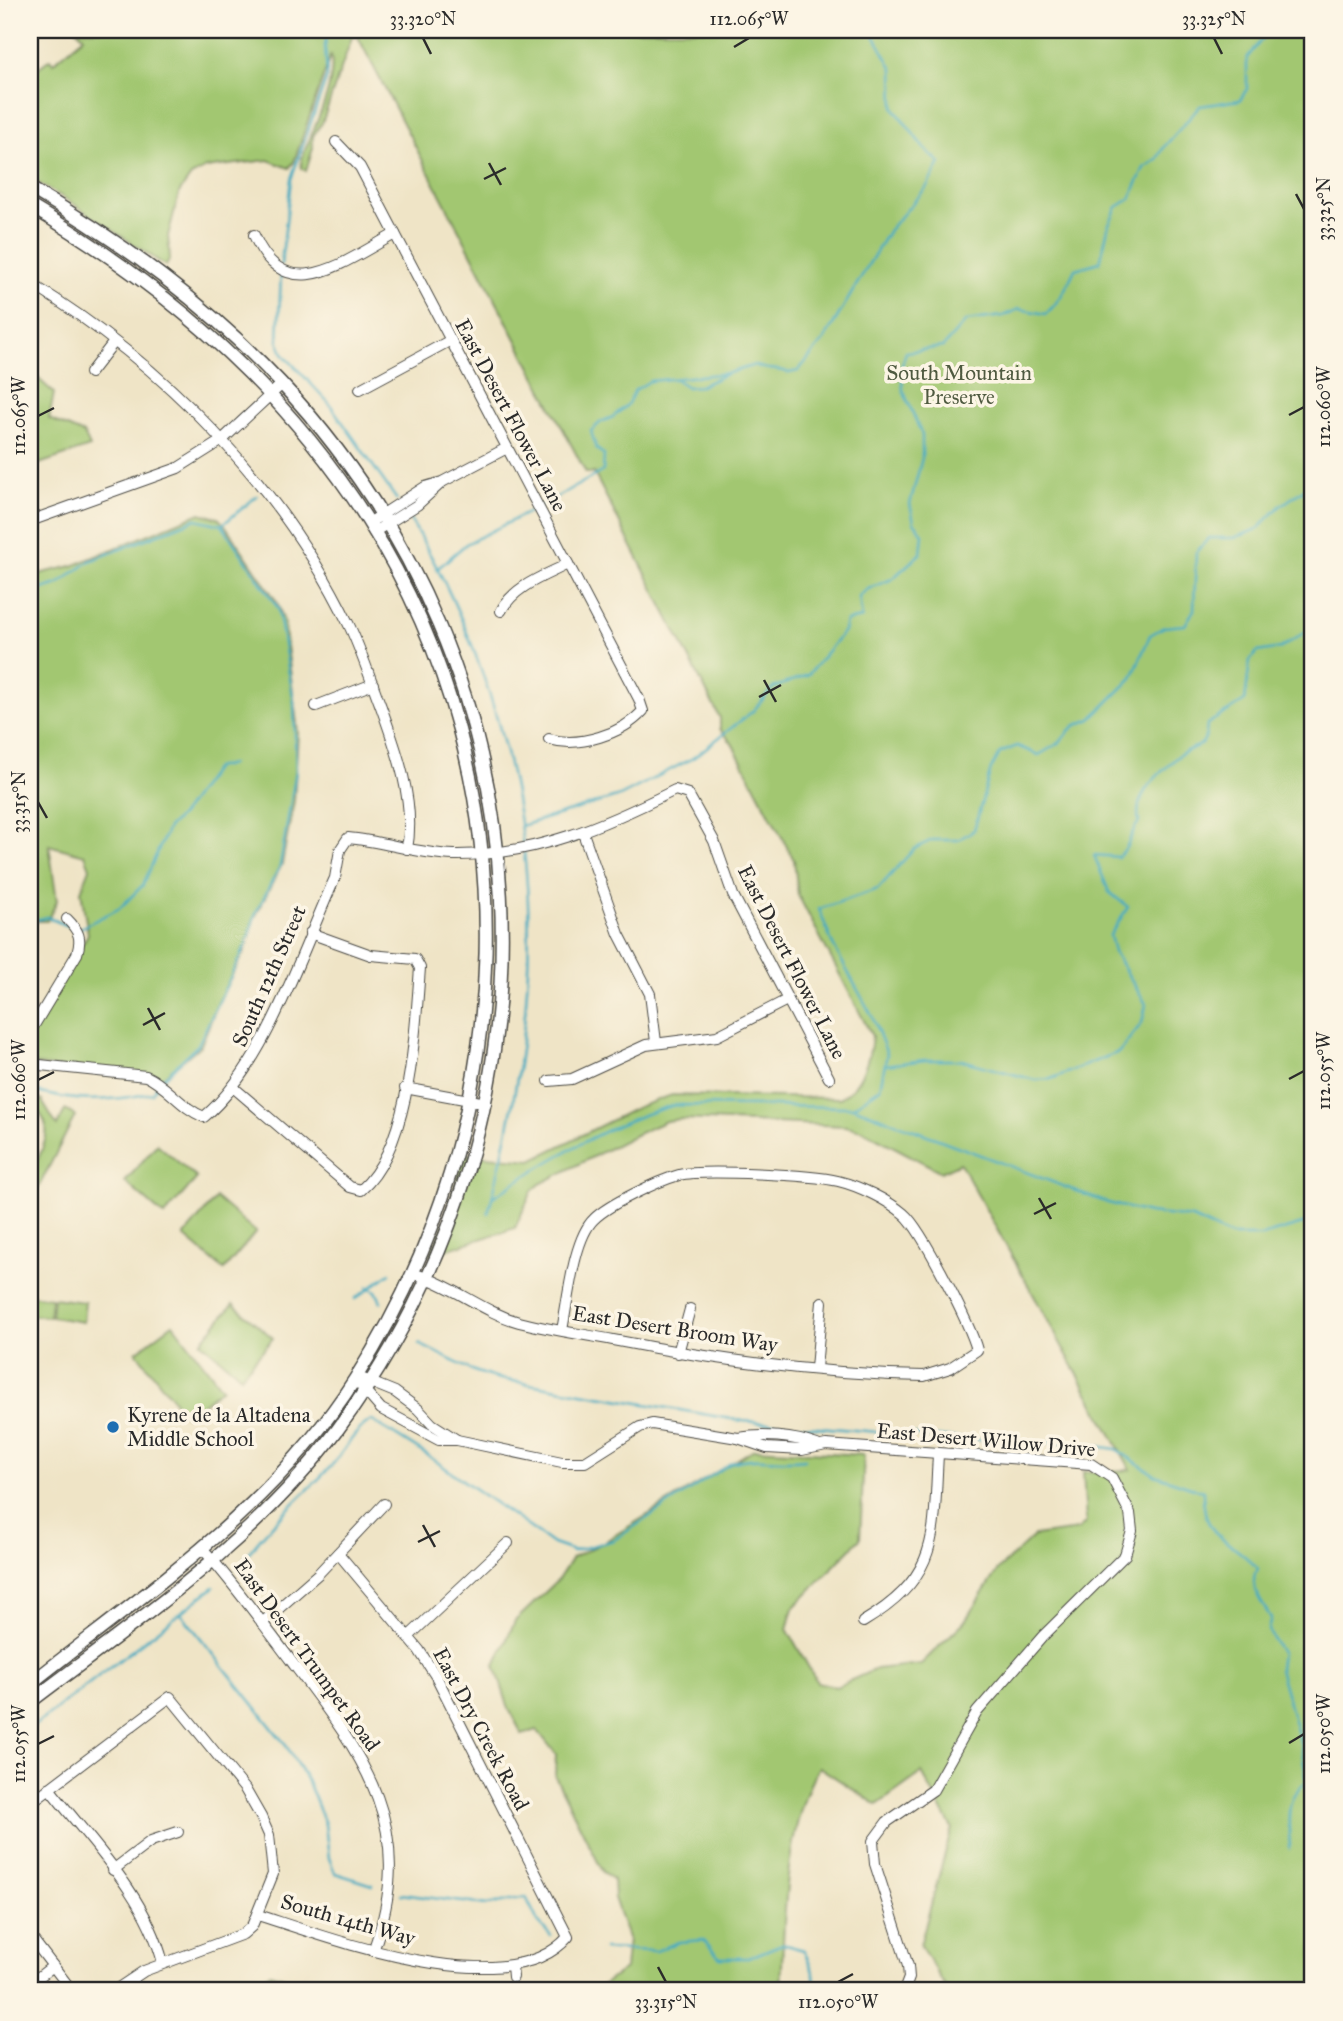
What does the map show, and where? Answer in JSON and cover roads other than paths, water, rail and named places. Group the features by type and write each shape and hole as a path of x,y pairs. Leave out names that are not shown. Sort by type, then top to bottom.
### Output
{"street":[{"name":"East Desert Flower Lane","path":"337,142 360,167 639,699 643,711 637,718 590,741 568,745 549,739"},
{"path":"30,188 99,229 164,276 222,324 282,384 335,449 384,519 428,603 465,698 491,801 497,853 502,978 486,1103 462,1191 429,1279 364,1393 307,1467 214,1561 30,1702"},
{"path":"30,206 83,237 152,287 212,337 270,395 322,456 372,528 410,598 450,701 466,760 482,854 486,925 485,981 471,1100 446,1190 413,1273 356,1379 295,1459 263,1495 203,1549 30,1684"},
{"path":"254,235 272,262 288,274 312,276 395,234"},
{"path":"30,283 114,342 154,374 221,441 271,499 304,546 349,625 373,684 397,755 410,824 407,849 453,855 497,853 583,833 619,934 650,994 656,1042"},
{"path":"360,389 451,340"},
{"path":"90,373 114,342"},
{"path":"30,522 178,468 221,441 282,384"},
{"path":"372,528 384,519 393,506 416,498 507,448"},
{"path":"384,519 401,515 416,498"},
{"path":"501,611 507,599 517,591 568,564"},
{"path":"316,706 373,684"},
{"path":"450,701 465,698"},
{"name":"East Desert Flower Lane","path":"583,833 675,790 682,790 714,841 733,895 829,1078"},
{"name":"South 12th Street","path":"30,1065 146,1076 158,1081 194,1113 204,1117 233,1087 261,1045 335,878 340,850 348,838 407,849"},
{"path":"30,1031 77,954 81,940 68,919"},
{"path":"233,1087 350,1187 361,1190 382,1164 391,1144 405,1088 420,968 415,959 371,955 310,933"},
{"path":"550,1081 572,1079 656,1042 717,1036 788,1000"},
{"path":"405,1088 486,1103"},
{"name":"East Desert Broom Way","path":"413,1273 492,1313 562,1330 678,1353 750,1364 924,1376 950,1368 977,1350 913,1223 903,1213 841,1181 696,1172 658,1184 594,1218 585,1231 579,1249 562,1330"},
{"path":"816,1368 822,1302"},
{"path":"678,1353 690,1309"},
{"name":"East Desert Willow Drive","path":"356,1379 372,1380 395,1392 418,1409 432,1424 457,1440"},
{"name":"East Desert Willow Drive","path":"356,1379 364,1393 381,1409 439,1440 457,1440 586,1466 640,1427 652,1424 738,1437 806,1440 817,1445 1097,1467 1112,1478 1130,1513 1132,1531 1125,1555 1043,1636 977,1712 933,1790 887,1822 873,1841 875,1864 908,1966 909,1978 904,1991"},
{"path":"863,1622 905,1593 918,1576 928,1555 933,1536 938,1455"},
{"path":"262,1623 288,1603 384,1504"},
{"path":"408,1637 508,1543"},
{"name":"East Desert Trumpet Road","path":"203,1549 354,1744 378,1793 387,1840 389,1880 386,1911 373,1951"},
{"name":"East Dry Creek Road","path":"338,1553 408,1637 453,1707 568,1937"},
{"path":"54,1665 63,1677"},
{"path":"30,1803 170,1697 245,1789 269,1835 272,1874 252,1926 243,1934 163,1963 128,1980 114,1991"},
{"path":"49,1788 148,1918 163,1963"},
{"path":"113,1870 151,1841 178,1832"},
{"name":"South 14th Way","path":"258,1915 373,1951 475,1967 512,1966 557,1950 568,1937"},
{"path":"30,1936 72,1991"},
{"path":"30,1984 53,1966"},
{"path":"512,1966 513,1978"}],"waterway":[{"path":"281,264 291,179 327,76 325,46 328,30"},
{"path":"541,506 603,471 604,455 596,448 591,431 601,422 613,417 627,405 635,390 650,381 729,373 755,365 789,373 798,371 824,340 889,230 926,188 940,163 923,147 894,108 893,69 871,30"},
{"path":"521,826 620,796 693,758 753,711 773,688 808,675 844,631 846,621 862,618 859,596 868,589 892,579 921,553 923,534 914,522 910,504 922,458 922,435 903,390 901,368 906,352 943,347 966,321 1003,316 1019,309 1046,314 1060,298 1075,269 1100,262 1109,224 1117,207 1130,199 1144,168 1157,159 1164,147 1200,106 1240,100 1247,89 1247,58 1267,33"},
{"path":"281,274 278,341 284,355 329,403 397,500"},
{"path":"675,379 687,387 700,386 726,374"},
{"path":"853,1107 880,1088 887,1054 872,1016 833,945 819,909 878,889 914,849 932,840 958,840 974,830 991,769 1000,753 1017,746 1039,755 1059,743 1074,726 1091,719 1132,678 1150,635 1164,627 1185,625 1194,610 1196,552 1209,538 1234,538 1258,529 1279,507 1313,483"},
{"path":"161,1080 198,1045 246,945 256,913 280,866 296,771 294,702 278,608 222,525 257,496"},
{"path":"401,505 445,584 481,669 507,757 523,845"},
{"path":"437,569 466,544 535,509"},
{"path":"30,593 58,584 90,561 196,519 222,525"},
{"path":"885,1065 925,1060 961,1060 1035,1080 1051,1079 1119,1052 1142,1023 1146,1004 1114,952 1110,935 1128,907 1109,892 1094,855 1118,857 1122,853 1139,822 1140,802 1149,786 1182,753 1201,744 1207,724 1245,701 1250,660 1257,652 1281,648 1313,627"},
{"path":"78,929 120,908 143,885 168,828 182,814 215,768 231,764"},
{"path":"488,1213 509,1125 523,1034 529,942 524,852"},
{"path":"30,930 36,920 47,917 68,926"},
{"path":"30,1090 76,1099 105,1099 152,1093 157,1086"},
{"path":"493,1197 558,1156 604,1132 627,1121 675,1105 853,1107 1108,1203 1149,1213 1192,1218 1231,1236 1262,1236 1313,1221"},
{"path":"355,1299 390,1273"},
{"path":"368,1287 376,1291 381,1302"},
{"path":"419,1344 471,1370 495,1378 743,1421 966,1439 1082,1444 1116,1449 1155,1475 1203,1491 1207,1520 1213,1529 1257,1568 1255,1588 1271,1618 1268,1630 1281,1653 1279,1669 1300,1741 1307,1781 1299,1788 1291,1803 1290,1849"},
{"path":"238,1569 258,1541 332,1465 355,1435 371,1420 427,1455 553,1544 573,1551 614,1540 731,1463 749,1459 805,1459"},
{"path":"30,1729 214,1587"},
{"path":"180,1612 285,1744 309,1784 325,1824 329,1858 335,1873 373,1885"},
{"path":"401,1894 487,1905 526,1897 538,1922 551,1936"},
{"path":"604,1949 656,1951 679,1942 703,1940 720,1958 748,1958 782,1944 804,1950 814,1974 815,1991"}],"place":[{"name":"Kyrene de la Altadena Middle School","path":"113,1427"}],"park label":[{"name":"South Mountain Preserve","path":"959,385"}]}
